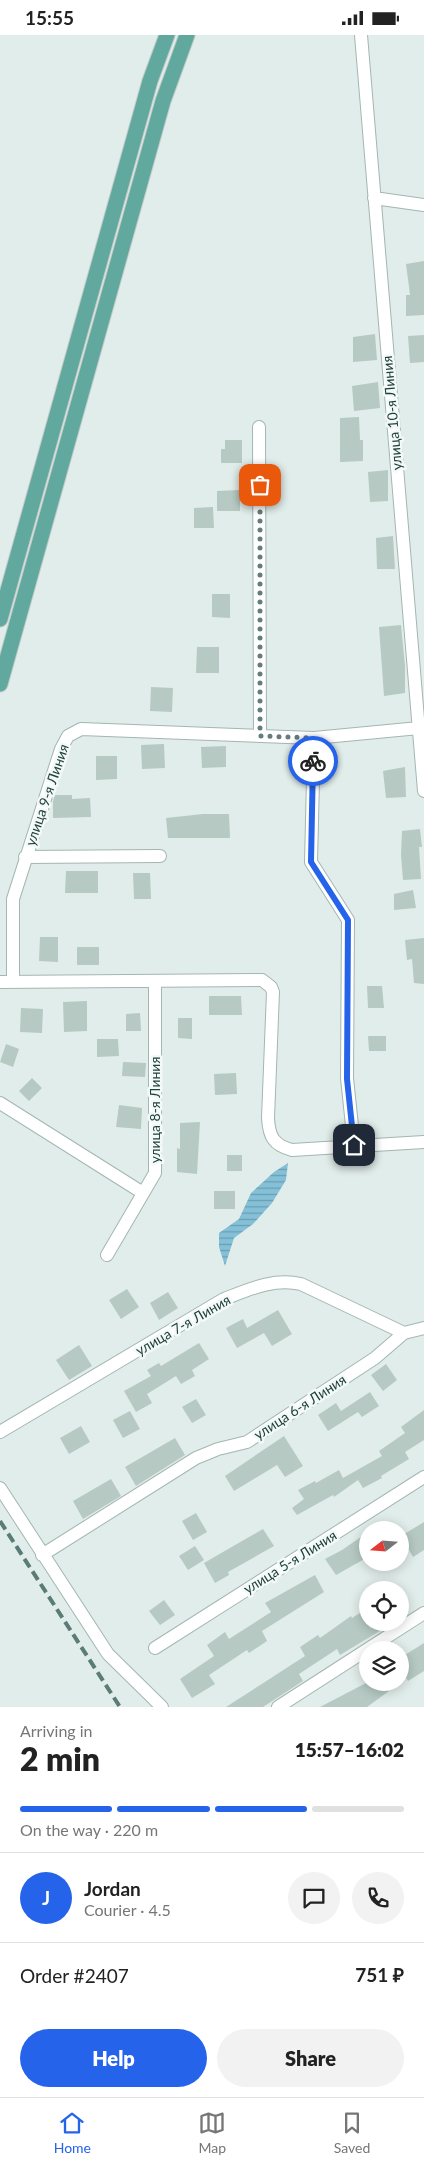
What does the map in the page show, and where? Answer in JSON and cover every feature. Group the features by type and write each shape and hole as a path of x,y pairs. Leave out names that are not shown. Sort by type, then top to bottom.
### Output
{"main road":[{"path":"0,619 150,81 167,35"},
{"path":"0,683 163,101 187,35"}],"street":[{"name":"улица 10-я Линия","path":"361,35 424,791"},
{"path":"374,198 424,205"},
{"path":"259,427 260,736"},
{"path":"354,1145 347,1079 348,920 311,862 314,738 419,728"},
{"name":"улица 9-я Линия","path":"6,981 13,899 61,749 68,736 81,729 314,738"},
{"path":"25,857 160,856"},
{"path":"6,981 154,982 257,979 267,983 273,992 268,1118 269,1132 273,1141 282,1147 292,1149 424,1142"},
{"name":"улица 8-я Линия","path":"107,1255 155,1173 154,982"},
{"path":"0,1103 144,1193"},
{"name":"улица 7-я Линия","path":"0,1432 224,1299 261,1285 289,1281 301,1284 404,1333"},
{"name":"улица 6-я Линия","path":"42,1555 196,1458 218,1449 247,1442 375,1358 404,1333 424,1328"},
{"name":"улица 5-я Линия","path":"155,1648 424,1477"},
{"path":"0,1489 108,1653 162,1707"},
{"path":"278,1707 424,1613"}],"water":[{"path":"288,1163 286,1180 272,1203 253,1224 234,1238 225,1266 219,1247 219,1233 239,1219 251,1193 274,1172"}],"building":[{"path":"424,261 424,315 406,316 406,295 410,295 406,264"},
{"path":"375,334 377,360 353,362 353,337"},
{"path":"424,335 424,362 410,363 408,336"},
{"path":"378,382 380,408 354,411 352,386"},
{"path":"359,417 360,440 363,440 363,461 340,462 340,418"},
{"path":"225,440 242,440 242,463 221,463 221,449 225,449"},
{"path":"388,470 388,501 370,502 368,472"},
{"path":"240,490 240,511 217,511 217,491"},
{"path":"213,507 214,528 194,528 194,508"},
{"path":"393,536 395,569 377,569 376,538"},
{"path":"212,594 230,594 230,618 212,617"},
{"path":"401,625 405,666 405,693 384,696 379,627"},
{"path":"197,647 219,647 219,673 196,673"},
{"path":"151,687 173,688 172,712 150,711"},
{"path":"164,744 165,768 142,769 141,745"},
{"path":"226,746 226,767 202,768 201,747"},
{"path":"96,756 117,756 117,779 96,780"},
{"path":"405,767 406,797 386,798 383,771"},
{"path":"55,795 72,795 72,799 90,798 91,817 53,818"},
{"path":"203,814 229,814 230,838 168,838 166,818"},
{"path":"420,829 422,847 419,847 421,879 403,880 402,831"},
{"path":"66,871 98,871 98,893 65,893"},
{"path":"133,873 150,873 151,899 134,899"},
{"path":"413,890 416,908 394,910 394,894"},
{"path":"40,937 58,937 58,962 39,961"},
{"path":"424,938 424,984 414,983 412,959 407,960 405,940"},
{"path":"77,947 99,947 99,965 77,965"},
{"path":"367,986 382,986 384,1008 368,1008"},
{"path":"209,996 241,996 242,1015 209,1015"},
{"path":"87,1001 87,1031 64,1032 63,1002"},
{"path":"21,1008 43,1009 42,1033 20,1032"},
{"path":"140,1013 141,1031 126,1031 126,1014"},
{"path":"178,1018 192,1018 192,1039 178,1038"},
{"path":"368,1036 386,1036 386,1051 369,1051"},
{"path":"97,1039 118,1039 119,1056 97,1057"},
{"path":"6,1044 19,1049 13,1067 0,1062"},
{"path":"123,1062 146,1063 145,1077 122,1076"},
{"path":"236,1073 237,1094 215,1095 214,1074"},
{"path":"32,1078 42,1088 29,1101 19,1091"},
{"path":"119,1105 142,1108 141,1129 116,1127"},
{"path":"200,1122 197,1174 177,1172 177,1148 180,1149 180,1123"},
{"path":"227,1155 242,1155 242,1171 227,1171"},
{"path":"214,1191 235,1191 235,1209 214,1209"},
{"path":"127,1289 139,1307 121,1319 109,1300"},
{"path":"168,1292 178,1308 159,1320 150,1303"},
{"path":"278,1310 292,1334 272,1346 264,1333 237,1348 226,1328 243,1319 247,1328"},
{"path":"199,1343 209,1359 192,1370 195,1376 181,1384 176,1376 147,1394 152,1403 136,1412 124,1391 151,1376 147,1370 159,1363 161,1366"},
{"path":"79,1345 92,1366 69,1380 56,1360"},
{"path":"386,1364 397,1380 383,1391 371,1375"},
{"path":"370,1392 379,1406 362,1417 358,1412 328,1431 318,1415 336,1403 341,1411"},
{"path":"196,1399 206,1415 192,1423 182,1407"},
{"path":"424,1410 424,1440 405,1452 409,1459 381,1476 382,1478 363,1488 358,1480 334,1497 333,1495 297,1515 292,1508 304,1499 298,1490 315,1481 316,1483 339,1470 343,1478 382,1456 379,1451 405,1433 401,1427"},
{"path":"130,1411 140,1429 123,1438 113,1420"},
{"path":"81,1426 90,1442 69,1454 60,1438"},
{"path":"284,1436 303,1466 285,1477 277,1465 234,1491 225,1476"},
{"path":"175,1438 185,1455 136,1486 125,1467"},
{"path":"111,1479 121,1496 83,1519 73,1501"},
{"path":"196,1513 207,1532 193,1540 182,1521"},
{"path":"424,1522 424,1550 413,1557 409,1550 409,1531"},
{"path":"263,1529 274,1546 228,1572 229,1575 215,1583 204,1563"},
{"path":"359,1538 359,1562 336,1575 325,1559"},
{"path":"195,1546 204,1560 188,1570 179,1556"},
{"path":"315,1575 324,1592 262,1631 267,1641 249,1653 247,1650 209,1675 215,1684 192,1698 180,1679 214,1656 207,1645 225,1632 229,1639 271,1612 265,1603"},
{"path":"164,1600 175,1615 160,1625 149,1611"},
{"path":"359,1614 359,1631 380,1631 363,1641 359,1641 359,1644 340,1655 337,1649 299,1674 303,1681 263,1707 226,1707 305,1656 300,1647 318,1635 320,1638 351,1616 352,1618"},
{"path":"424,1643 424,1671 409,1680 409,1652"},
{"path":"359,1687 359,1691 389,1691 367,1707 320,1707"}],"railway":[{"path":"0,1521 120,1707"}],"way so far":[{"path":"260,485 260,736 314,738 313,761"}],"route":[{"path":"313,761 311,862 348,920 347,1079 354,1145"}]}
